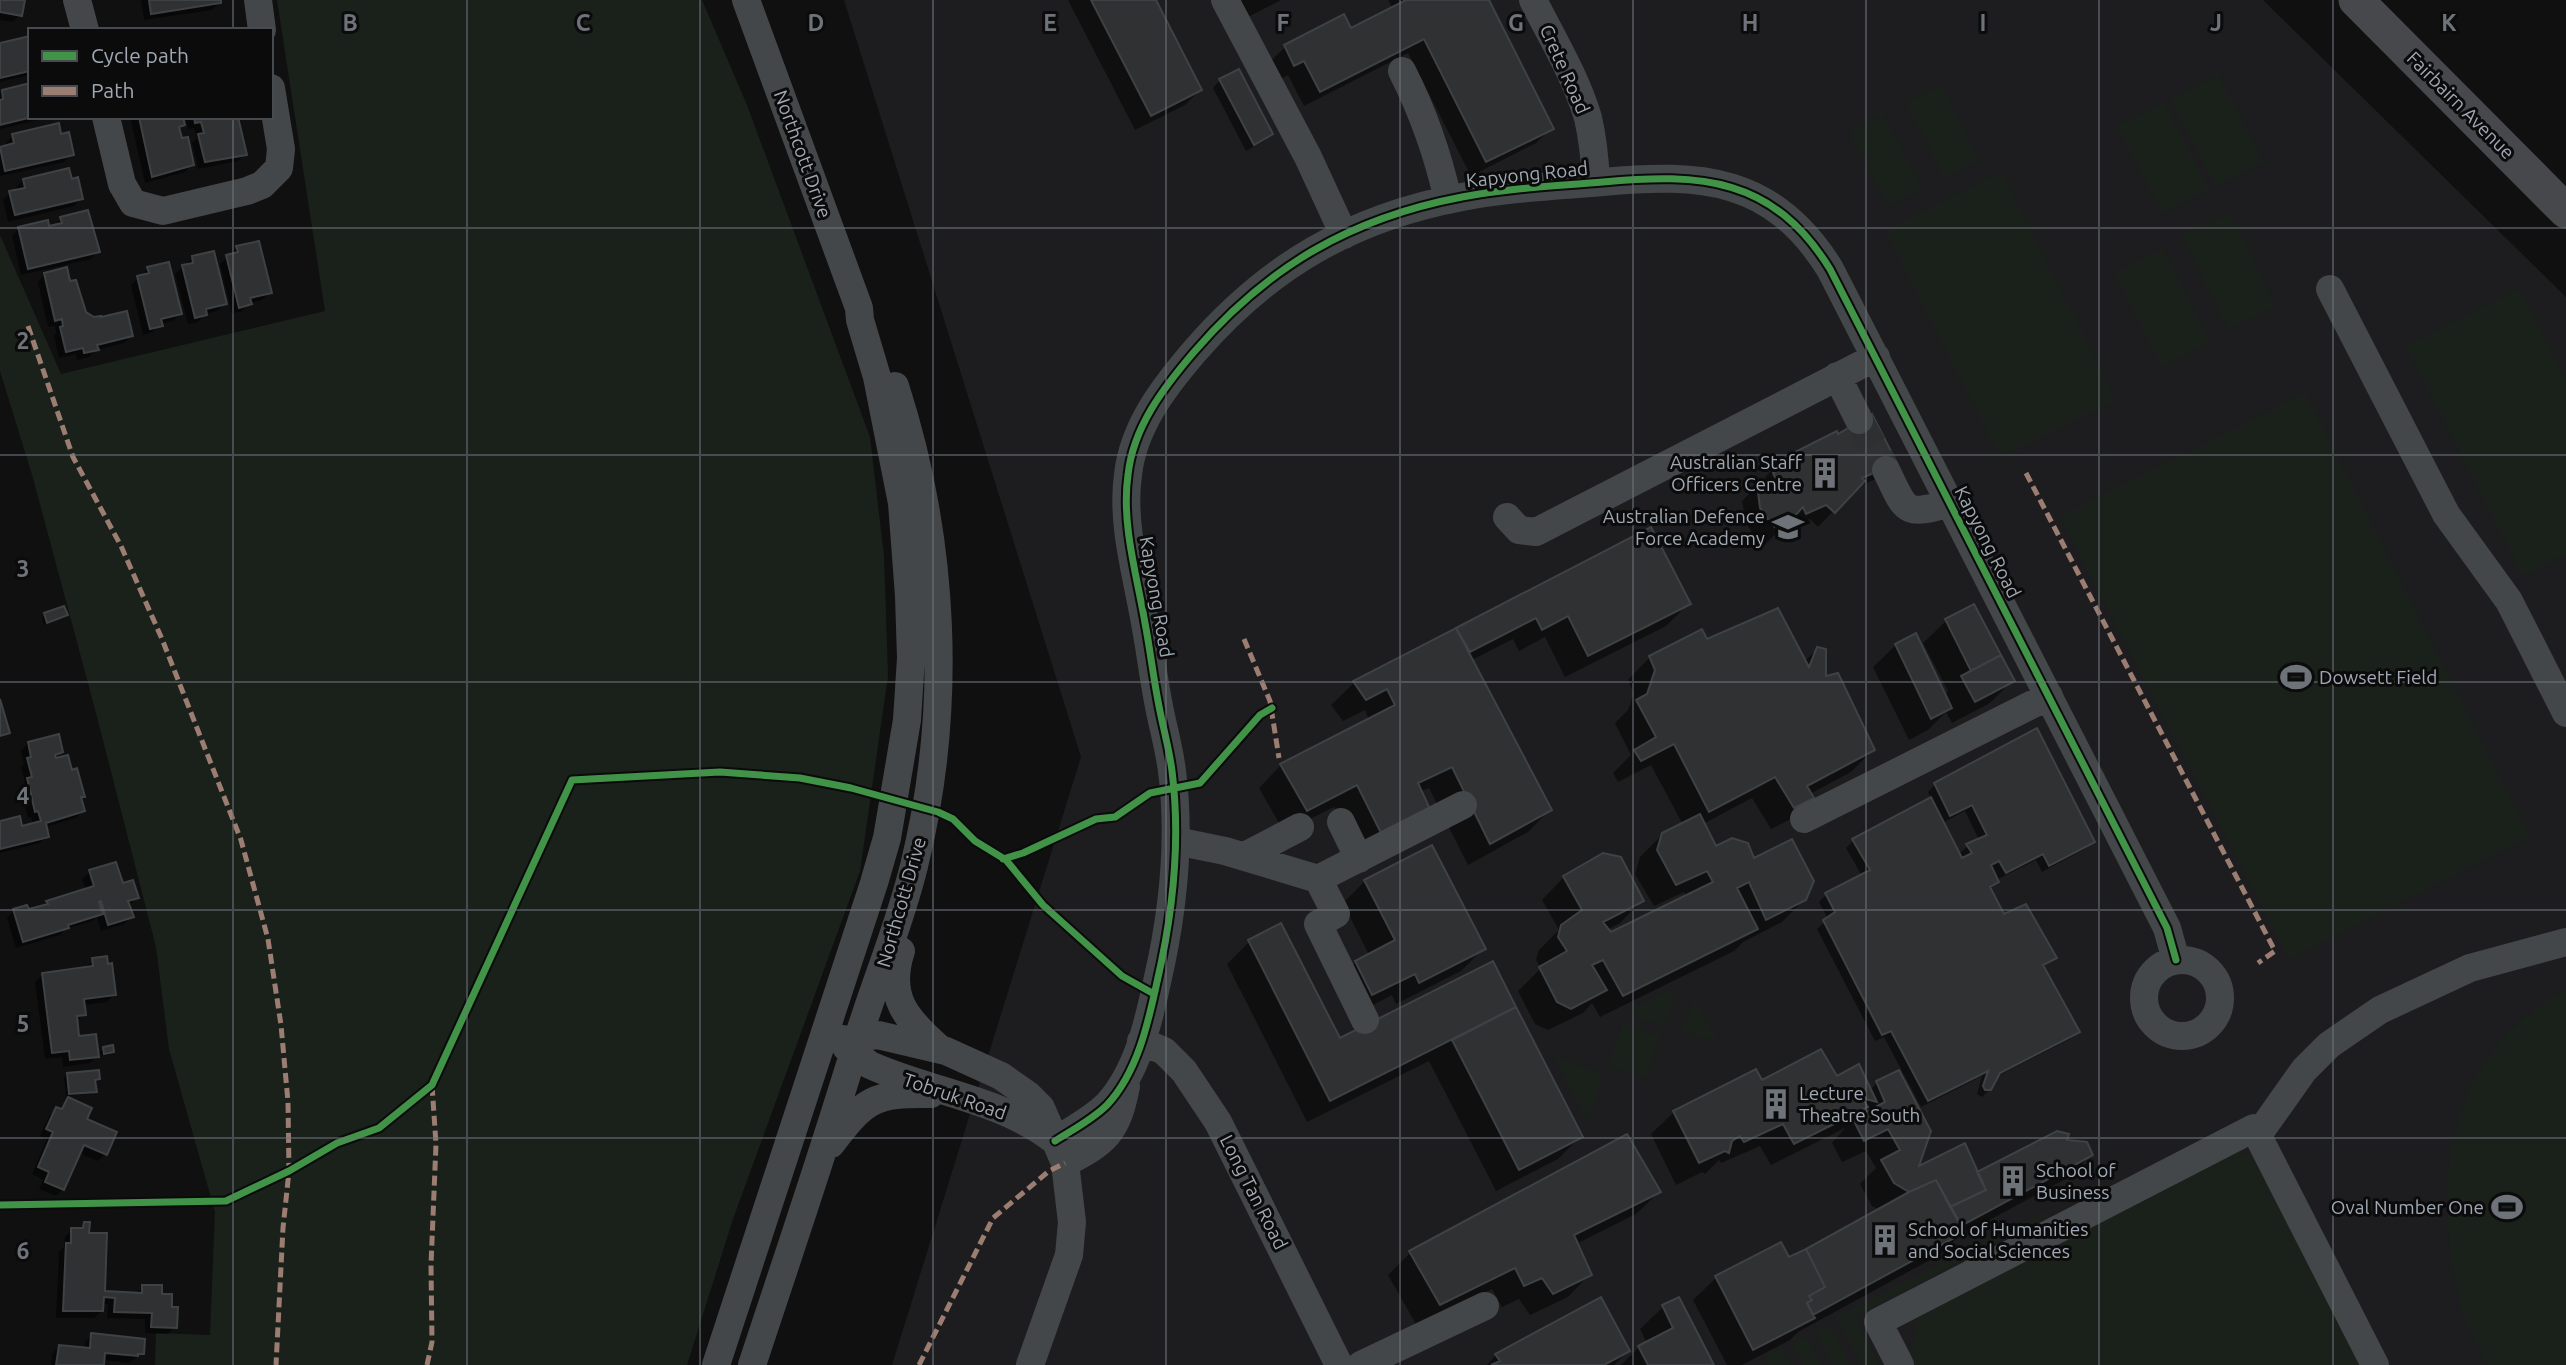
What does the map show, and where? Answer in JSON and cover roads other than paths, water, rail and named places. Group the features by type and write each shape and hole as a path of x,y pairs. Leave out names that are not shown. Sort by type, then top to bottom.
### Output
{"main road":[{"name":"Fairbairn Avenue","path":"2356,0 2566,211"}],"street":[{"path":"77,0 84,28"},
{"path":"258,0 262,28"},
{"name":"Northcott Drive","path":"716,1365 887,838 907,720 911,658 902,503 877,377 860,320 859,307 746,0"},
{"path":"1225,0 1308,157 1344,235"},
{"name":"Crete Road","path":"1533,0 1585,109 1591,132 1596,182"},
{"path":"1402,71 1418,102 1438,157 1448,200"},
{"path":"106,119 122,184 133,203 163,211 247,191 262,185 279,168 281,149 273,100"},
{"name":"Kapyong Road","path":"1060,1152 1102,1109 1127,1077 1141,1041 1165,943 1173,892 1176,841 1172,767 1129,526 1128,474 1136,441 1157,399 1208,336 1237,305 1306,253 1392,216 1448,200 1492,192 1596,182 1686,178 1727,186 1762,200 1786,216 1814,245 1830,268 2168,928 2176,960"},
{"path":"2330,289 2446,514 2509,601 2566,713"},
{"name":"Northcott Drive","path":"752,1365 853,1046 914,867 927,809 937,720 939,629 922,483 912,437 886,358 868,318 859,307"},
{"path":"1507,517 1519,530 1536,532 1876,358"},
{"path":"1837,376 1859,420"},
{"path":"1886,470 1902,503 1911,510 1923,510 1950,503"},
{"path":"1804,819 2049,696"},
{"path":"937,720 944,770 940,800 927,867 895,977 898,999 904,1013 916,1028 940,1049"},
{"path":"1176,841 1245,856 1318,879 1463,805"},
{"path":"1341,822 1359,859"},
{"path":"1245,856 1300,827"},
{"path":"1318,879 1336,914 1318,924 1365,1020"},
{"path":"2258,1135 2304,1070 2329,1045 2380,1010 2470,968 2566,942"},
{"path":"796,1125 814,1099 835,1058 853,1046 837,1021 837,997"},
{"name":"Tobruk Road","path":"1030,1365 1069,1255 1072,1222 1060,1152 1041,1108 1028,1095 986,1067 940,1049 878,1035 853,1046 882,1070 1022,1120 1060,1152"},
{"name":"Long Tan Road","path":"1141,1041 1164,1051 1184,1071 1218,1122 1339,1365"},
{"path":"818,1160 850,1119 874,1100 904,1094 952,1094"},
{"path":"1900,1365 1878,1322 2254,1128 2375,1365"},
{"path":"1361,1365 1485,1306"}],"tunnel":[{"path":"1859,420 1886,470"}],"place":[{"name":"Australian Staff Officers Centre","path":"1825,473"},
{"name":"Australian Defence Force Academy","path":"1788,527"},
{"name":"Dowsett Field","path":"2296,677"},
{"name":"Lecture Theatre South","path":"1776,1104"},
{"name":"School of Business","path":"2013,1181"},
{"name":"Oval Number One","path":"2507,1207"},
{"name":"School of Humanities and Social Sciences","path":"1885,1240"}]}
